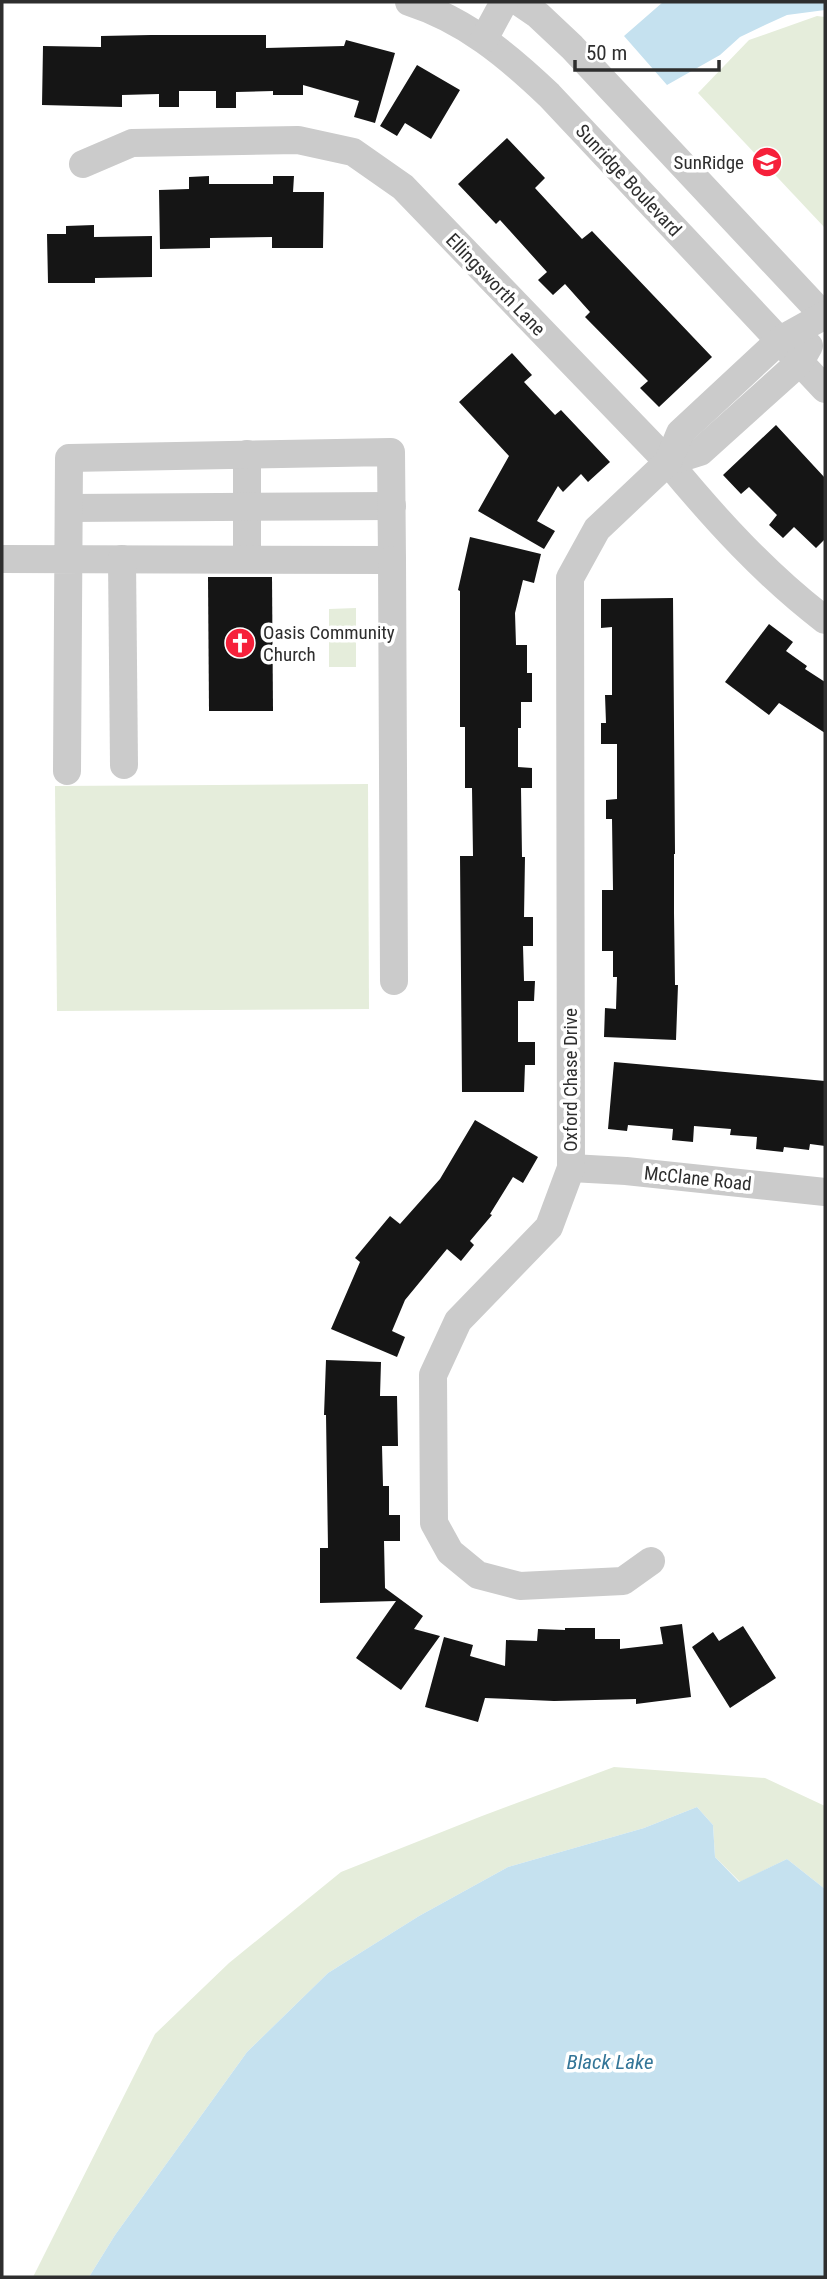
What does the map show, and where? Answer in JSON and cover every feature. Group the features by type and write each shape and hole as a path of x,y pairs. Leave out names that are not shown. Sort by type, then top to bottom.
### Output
{"street":[{"name":"Sunridge Boulevard","path":"409,2 463,12 484,39 507,55 549,95 825,389"},
{"path":"484,39 504,2"},
{"path":"519,2 538,15 572,47 825,316"},
{"name":"Ellingsworth Lane","path":"83,163 132,143 298,140 354,152 403,187 668,462 705,507 781,584 825,620"},
{"name":"Oxford Chase Drive","path":"651,1561 623,1581 520,1586 478,1575 450,1552 434,1522 433,1375 458,1321 549,1227 570,1168 570,578 597,529 668,462 680,433 780,340 825,316"},
{"name":"Oxford Chase Drive","path":"668,462 700,452 800,362 825,316"},
{"path":"723,393 742,413"},
{"path":"67,771 69,458 391,452 394,981"},
{"path":"247,454 247,559"},
{"path":"69,508 392,506"},
{"path":"2,559 392,560"},
{"path":"122,559 124,765"},
{"name":"McClane Road","path":"570,1168 626,1171 825,1192"}],"green space":[{"path":"817,16 825,17 825,228 698,93 749,40"},
{"path":"356,608 356,667 329,667 329,609"},
{"path":"368,784 369,1009 57,1011 55,786"},
{"path":"614,1767 765,1778 825,1806 825,1889 787,1859 740,1882 715,1857 713,1825 697,1807 644,1828 508,1867 419,1916 328,1973 247,2052 115,2235 89,2277 33,2277 155,2034 229,1963 341,1872"}],"water":[{"path":"663,2 825,2 825,10 787,15 765,25 740,37 720,55 667,85 624,36"},
{"name":"Black Lake","path":"697,1807 713,1825 715,1857 739,1882 787,1859 825,1889 825,2277 89,2277 115,2235 247,2052 328,1973 419,1916 508,1867 644,1828"}],"building":[{"path":"266,35 266,48 344,46 346,40 395,53 375,123 354,117 359,101 303,85 303,95 273,95 273,91 236,92 236,108 216,108 216,91 179,91 179,107 159,107 159,94 122,95 122,107 42,105 43,46 101,47 101,36"},
{"path":"417,65 460,90 431,139 405,123 397,136 380,126"},
{"path":"507,138 545,178 535,188 582,239 592,231 712,357 659,407 640,388 648,381 585,317 590,312 565,284 553,295 538,280 547,272 500,220 496,224 458,184"},
{"path":"209,176 209,184 273,184 273,176 294,176 293,192 324,192 323,248 272,248 272,237 210,238 210,248 160,249 159,190 189,189 189,177"},
{"path":"94,225 94,237 152,236 152,277 95,278 95,283 48,283 47,234 66,234 66,226"},
{"path":"512,353 532,375 524,382 555,415 561,410 610,462 588,482 581,474 563,492 558,486 537,521 555,531 544,549 478,511 509,456 459,402"},
{"path":"776,425 825,478 825,539 816,548 794,527 783,538 769,525 777,515 749,487 741,494 723,475"},
{"path":"470,537 541,554 534,583 523,580 515,613 516,645 527,645 527,673 532,673 532,702 521,702 521,728 518,728 518,767 532,768 532,788 521,788 522,857 525,857 524,917 533,917 533,946 523,946 524,981 535,981 534,1001 518,1001 518,1042 535,1042 535,1065 525,1065 524,1092 462,1092 460,856 473,856 472,788 465,788 465,727 460,727 458,590"},
{"name":"Oasis Community Church","path":"208,577 272,577 273,711 209,711"},
{"path":"673,598 674,913 675,985 678,985 676,1040 604,1037 605,1008 616,1009 617,977 613,977 613,951 602,951 602,890 613,890 612,819 606,819 606,800 617,799 617,744 601,744 601,723 606,723 605,695 612,695 612,627 601,628 601,599"},
{"path":"769,624 793,642 786,651 807,666 805,669 825,682 825,733 779,703 769,715 725,682"},
{"path":"614,1062 825,1081 825,1146 810,1144 809,1150 784,1147 783,1152 756,1149 757,1137 730,1135 731,1129 694,1126 693,1142 672,1140 673,1129 628,1125 627,1131 608,1129"},
{"path":"475,1120 538,1157 523,1183 513,1177 490,1214 492,1215 470,1241 474,1245 461,1261 447,1249 405,1300 392,1331 405,1337 397,1357 331,1329 360,1262 355,1258 390,1216 400,1224 440,1179"},
{"path":"326,1360 381,1362 380,1396 397,1396 398,1446 382,1446 383,1486 389,1486 389,1515 400,1515 400,1541 384,1541 385,1588 423,1616 414,1629 440,1636 401,1690 356,1658 396,1601 320,1603 320,1548 328,1548 324,1415"},
{"path":"682,1624 691,1697 636,1704 636,1699 554,1701 485,1698 478,1722 425,1707 444,1637 473,1645 470,1656 505,1666 506,1640 537,1641 538,1629 595,1628 595,1639 620,1639 620,1649 663,1644 660,1627"},
{"path":"743,1626 776,1678 730,1708 692,1647 713,1632 719,1641"}],"place":[{"name":"SunRidge","path":"767,162"},
{"name":"Oasis Community Church","path":"240,643"}]}
